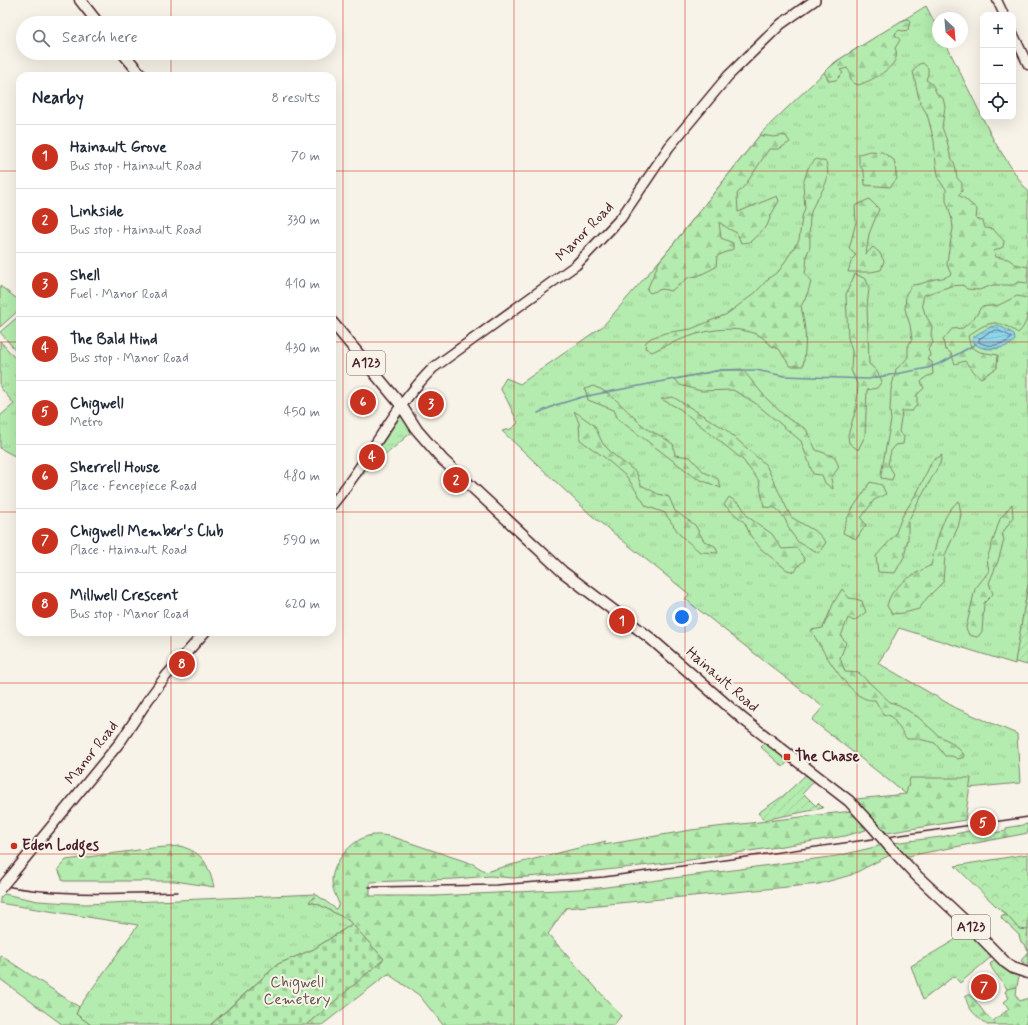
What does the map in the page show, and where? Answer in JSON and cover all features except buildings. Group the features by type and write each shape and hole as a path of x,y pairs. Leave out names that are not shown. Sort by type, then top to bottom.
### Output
{"main road":[{"path":"80,0 93,16"},
{"name":"Manor Road","path":"336,500 400,405 433,368 576,265 621,218 669,147 728,76 781,24 815,0"},
{"path":"129,60 139,72"},
{"name":"A123","path":"336,327 400,405"},
{"name":"Hainault Road","path":"400,405 442,460 563,572 650,638 743,719 849,801 917,876 963,919 1006,963 1013,968 1028,973"},
{"name":"Manor Road","path":"0,890 121,741 166,676 201,636"}],"street":[{"path":"997,0 1003,12"},
{"path":"1016,40 1028,65"}],"green space":[{"path":"926,6 932,18 932,48 948,48 980,113 980,120 984,120 994,141 1028,191 1028,585 1015,664 899,628 878,663 956,708 1017,734 1020,783 906,794 812,720 823,707 685,599 689,594 591,515 502,431 511,429 518,423 500,388 506,378 520,384 603,326 666,253 763,131 835,62"},
{"path":"908,19 910,21 908,30 899,30 895,34 900,40 895,48 897,54 891,66 885,71 871,80 859,85 853,83 850,77 850,72 847,68 840,70 843,73 836,80 829,81 824,72 840,59 901,21"},
{"path":"923,63 928,68 926,80 932,84 937,94 943,98 945,107 942,127 950,155 955,165 957,178 962,183 962,191 958,195 977,209 976,219 983,221 985,228 993,229 1004,241 1003,247 994,251 996,257 1008,259 1015,264 1028,267 1028,283 1019,282 1013,285 993,285 979,290 967,289 963,285 951,286 924,295 922,304 925,314 932,326 931,335 933,343 928,349 930,355 927,359 932,362 933,374 926,377 921,382 924,388 917,395 917,405 912,411 902,411 899,432 904,437 903,444 896,445 891,451 888,464 894,474 892,480 881,478 881,474 891,420 891,390 896,369 908,357 908,346 912,339 910,325 905,309 906,294 912,285 944,278 951,274 947,265 953,229 952,220 946,201 946,189 939,180 934,141 927,114 918,95 913,71 919,64"},
{"path":"760,135 774,137 785,135 790,142 779,149 769,149 746,184 737,194 738,212 777,196 779,201 767,226 750,242 741,243 737,233 719,222 721,238 733,243 733,249 717,256 716,267 698,276 689,277 671,291 662,289 650,293 647,290 659,262"},
{"path":"870,151 882,152 894,160 897,179 890,187 865,185 864,172 859,164 859,154"},
{"path":"816,159 826,162 828,170 825,184 815,203 810,217 810,247 807,254 805,273 811,282 807,295 801,306 805,336 803,366 790,366 779,349 772,346 759,335 743,330 729,329 703,332 652,352 645,348 646,342 651,338 665,333 691,329 727,314 755,293 769,278 779,271 799,240 802,217 805,208 803,184 808,168"},
{"path":"869,199 879,209 869,234 866,254 873,247 879,252 884,261 881,270 871,272 848,272 852,259 856,255 849,249 856,222 855,206"},
{"path":"855,274 866,279 869,289 867,306 869,364 876,370 882,381 877,388 867,390 865,436 858,450 849,443 848,435 856,409 858,386 851,370 852,351 848,338 846,294"},
{"path":"0,286 16,298 16,313 0,327"},
{"path":"1017,296 1028,299 1026,322 1018,333 1004,325 992,323 981,327 968,336 971,347 980,352 998,355 997,368 981,378 965,361 955,364 951,353 945,349 943,340 952,329 963,328 976,316 981,307 999,305"},
{"path":"16,318 16,351 0,332"},
{"path":"0,341 16,359 16,457 0,448 0,416 14,404 0,387"},
{"path":"742,369 766,398 787,418 806,429 816,450 835,457 839,467 831,478 833,489 825,483 822,475 813,474 801,441 755,403 733,390 701,391 680,385 675,379 721,370"},
{"path":"593,386 601,389 615,399 647,429 673,444 675,455 690,457 704,472 718,479 721,488 696,478 618,419 614,410 588,400 585,389"},
{"path":"673,397 725,429 766,465 791,517 818,533 826,542 819,553 798,542 790,531 785,519 776,508 764,507 759,481 743,460 680,409 661,399"},
{"path":"574,411 594,425 603,444 615,456 636,472 641,485 658,494 669,497 675,511 695,525 704,541 715,546 718,553 700,552 680,535 665,513 646,506 627,477 604,457 580,440 579,423"},
{"path":"397,417 404,417 414,430 351,485"},
{"path":"942,455 940,463 908,521 908,539 904,557 895,573 878,572 876,556 895,535 902,517 919,489 932,461"},
{"path":"870,482 882,485 886,494 874,500 861,518 866,525 856,539 843,533 851,512"},
{"path":"729,497 741,505 748,517 772,534 782,549 797,548 805,560 799,565 795,572 787,570 761,549 750,535 745,523 724,505"},
{"path":"959,501 961,515 958,527 945,555 943,582 927,598 919,609 904,613 892,614 887,606 893,592 904,581 931,565 940,530 948,513"},
{"path":"1012,504 1013,517 1002,534 1004,540 998,561 989,583 993,594 984,603 982,632 977,637 969,635 966,628 975,589 989,571 987,559 1000,519"},
{"path":"1028,585 1028,665 1015,662"},
{"path":"842,589 849,598 862,601 866,612 854,621 848,618 841,636 846,643 840,658 845,672 859,673 890,702 899,705 918,717 939,736 951,742 962,752 965,757 958,759 952,756 945,756 935,743 919,739 907,739 891,716 883,714 875,700 869,700 859,695 835,669 811,630 823,628 834,602"},
{"path":"767,741 790,759 783,767 761,747"},
{"path":"809,772 816,779 803,793 816,806 818,803 823,808 764,820 758,813 783,796"},
{"path":"910,778 971,778 965,820 887,833 852,801 856,799 906,794"},
{"path":"852,811 866,830 845,836 676,862 579,873 513,878 490,876 455,879 370,882 370,896 435,896 599,888 837,856 883,845 890,855 851,875 819,884 566,908 548,934 621,1016 614,1025 443,1025 419,995 388,974 322,1025 307,1025 384,959 348,920 318,904 309,902 317,895 336,909 339,904 333,889 332,880 333,873 339,859 355,842 368,836 380,835 393,837 473,864 486,872 606,841 604,845 691,830"},
{"path":"1028,824 1028,833 903,857 893,843 941,837 978,829 979,835 1006,831 1006,828"},
{"path":"180,846 195,852 204,860 210,872 214,887 175,881 63,881 58,869 66,860 153,848"},
{"path":"1028,854 1028,930 1019,929 1005,913 955,866"},
{"path":"4,894 38,901 86,904 316,894 309,902 318,904 348,920 352,924 314,949 278,964 210,1025 91,1025 76,1014 79,1007 138,925 0,903 0,898"},
{"path":"1002,915 1028,921 1028,951 1025,945 1021,942 1019,935 1002,919"},
{"name":"Chigwell Cemetery","path":"352,924 384,959 307,1025 211,1025 278,964 314,949"},
{"path":"970,931 991,957 960,983 954,976 923,1000 911,966"},
{"path":"1028,951 1028,965 1021,961"},
{"path":"0,955 79,1007 76,1014 91,1025 63,1025 0,979"},
{"path":"995,959 1019,975 1017,987 1007,989 990,964"},
{"path":"1017,987 1016,996 1020,1001 1028,998 1028,1016 1025,1025 987,1025 973,1012 966,999 966,995 971,995 986,1015 993,1021 1009,1009 1004,1002 1009,998 1005,992 1007,989"}],"water":[{"path":"998,325 1014,334 1015,340 1006,346 993,349 986,349 975,344 972,339 975,336 984,330"}],"waterway":[{"path":"538,413 556,405 582,397 721,370 756,370 784,376 868,379 928,368 943,362 976,344"}],"railway":[{"path":"369,887 496,885 604,877 1028,817"},
{"path":"0,885 22,889 66,893 178,892"}],"place":[{"name":"Sherrell House","path":"363,402"},
{"name":"Shell","path":"431,404"},
{"name":"The Bald Hind","path":"372,457"},
{"name":"Linkside","path":"456,480"},
{"name":"Hainault Grove","path":"622,621"},
{"name":"Millwell Crescent","path":"182,664"},
{"name":"The Chase","path":"787,757"},
{"name":"Chigwell","path":"983,823"},
{"name":"Eden Lodges","path":"14,846"},
{"name":"Chigwell Member's Club","path":"984,987"}]}
